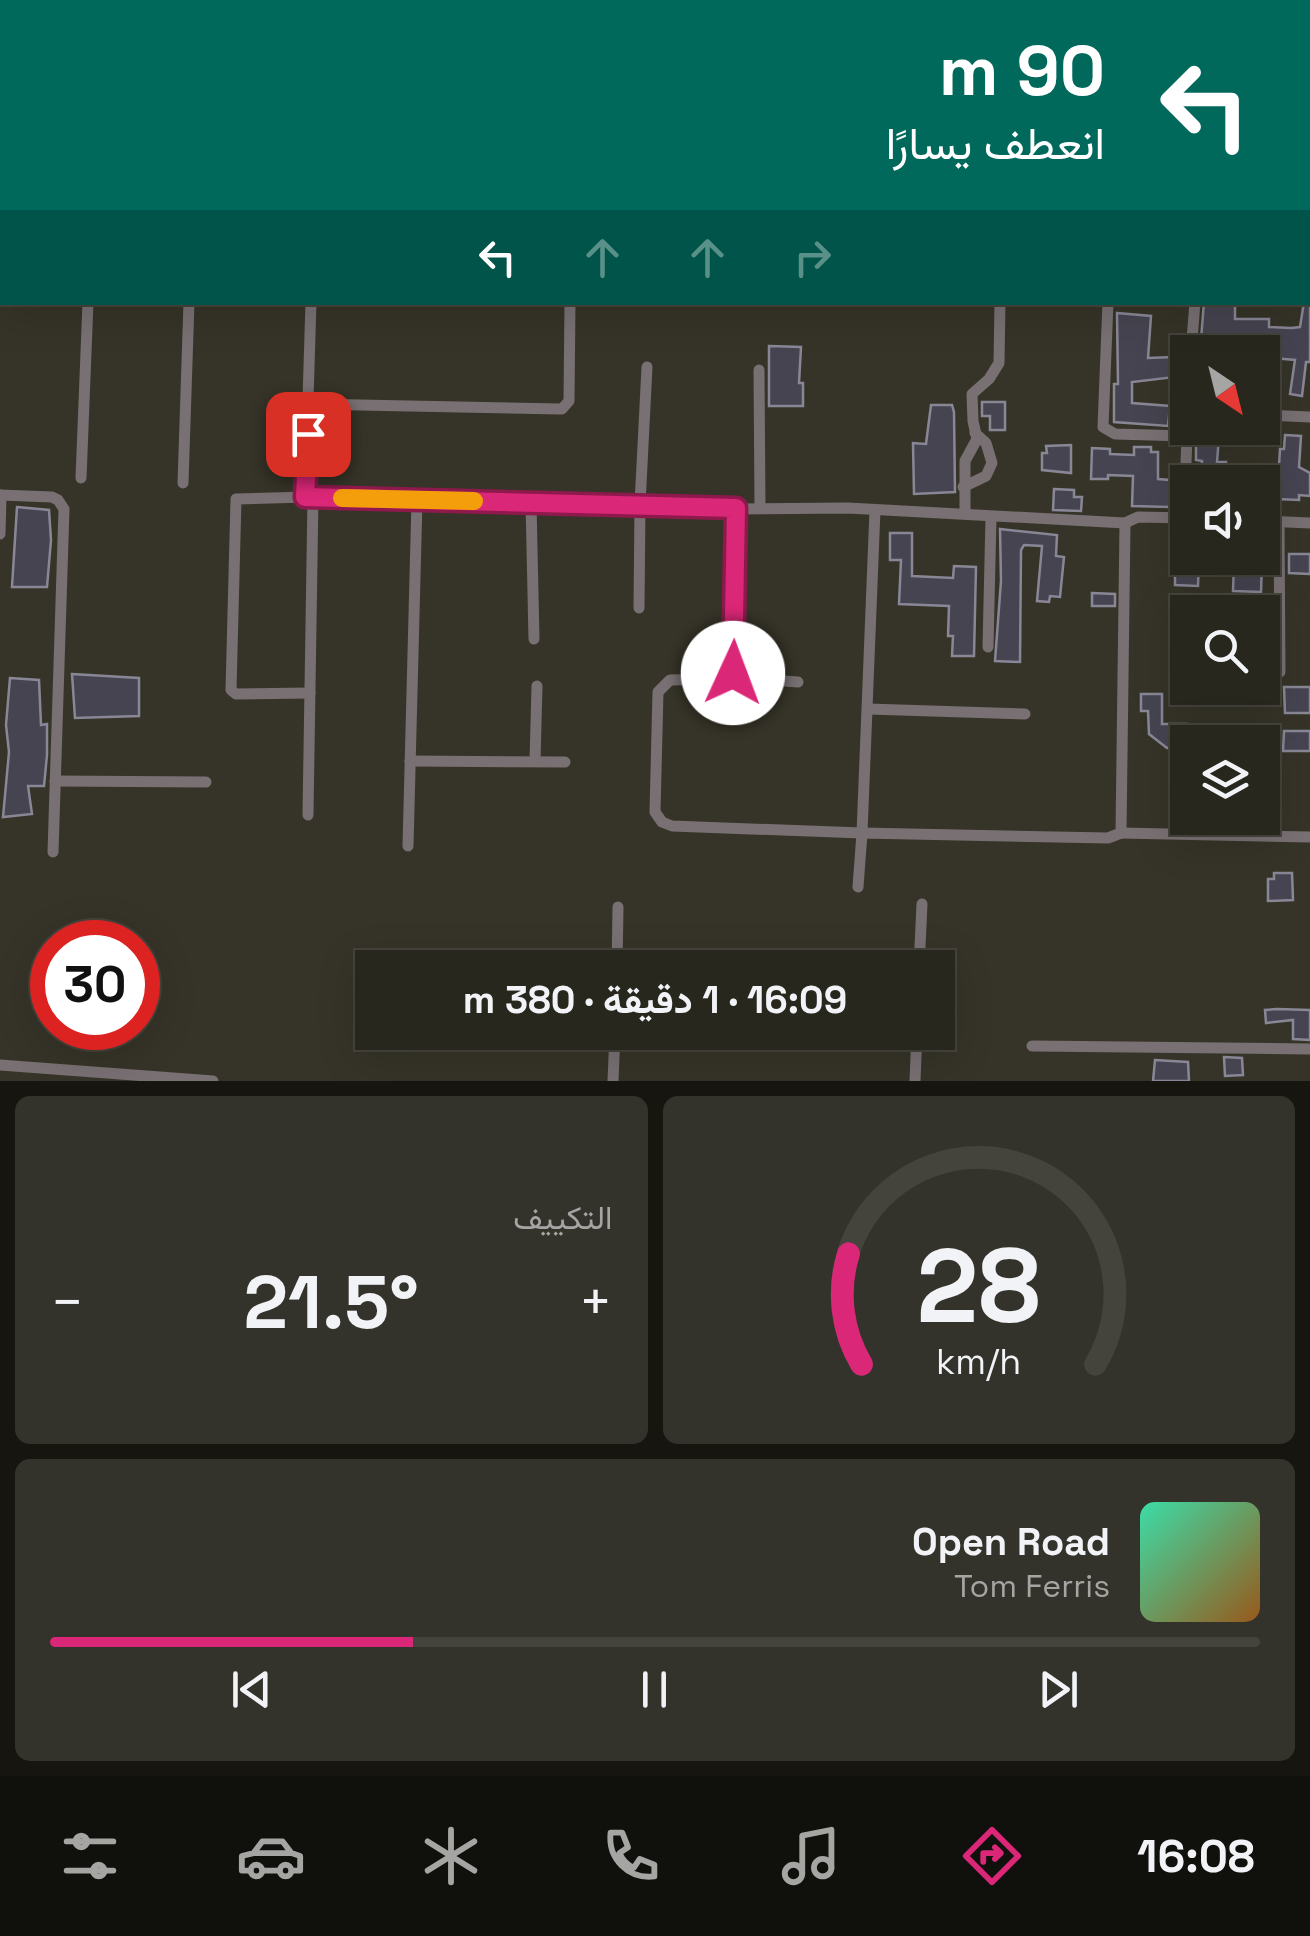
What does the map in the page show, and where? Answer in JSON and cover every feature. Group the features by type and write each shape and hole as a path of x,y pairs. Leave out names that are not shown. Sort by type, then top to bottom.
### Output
{"street":[{"path":"81,478 88,305"},
{"path":"183,482 189,305"},
{"path":"308,815 311,305"},
{"path":"309,404 562,408 569,401 570,305"},
{"path":"965,513 965,461 975,446 972,394 989,380 999,362 1000,305"},
{"path":"1108,305 1103,426 1115,434 1170,436"},
{"path":"1192,335 1195,305"},
{"path":"639,608 647,367"},
{"path":"759,370 760,508"},
{"path":"1280,416 1310,417"},
{"path":"963,487 986,476 992,463 986,443 975,433"},
{"path":"0,534 0,495 52,497 64,510 53,852"},
{"path":"310,693 236,694 231,690 234,501 239,498 875,510 1125,522 1138,517 1170,518"},
{"path":"408,846 417,500"},
{"path":"532,502 534,639"},
{"path":"729,676 734,667 736,508"},
{"path":"858,887 875,510"},
{"path":"988,647 991,517"},
{"path":"1122,833 1125,522"},
{"path":"1280,522 1310,522"},
{"path":"798,682 729,676 670,680 658,692 658,818 672,826 862,833 1310,838"},
{"path":"535,761 538,686"},
{"path":"868,709 1025,714"},
{"path":"410,760 565,762"},
{"path":"55,781 206,782"},
{"path":"920,950 922,904"},
{"path":"617,950 618,908"},
{"path":"1032,1046 1310,1049"},
{"path":"613,1081 614,1050"},
{"path":"915,1081 916,1050"},
{"path":"0,1066 213,1081"}],"building":[{"path":"1204,305 1235,305 1235,319 1269,319 1269,327 1300,327 1304,305 1310,305 1310,362 1306,362 1302,396 1290,394 1295,360 1280,359 1280,335 1201,335"},
{"path":"1117,313 1151,316 1148,358 1170,357 1170,378 1132,382 1132,403 1170,406 1168,426 1114,422 1114,384 1118,384"},
{"path":"769,346 801,347 799,383 803,383 803,406 769,406"},
{"path":"982,402 1005,402 1005,430 990,430 990,416 982,416"},
{"path":"931,405 952,405 954,412 955,492 914,494 913,443 926,444"},
{"path":"1285,435 1301,436 1299,467 1310,473 1310,496 1280,499 1280,449 1284,449"},
{"path":"1071,445 1071,473 1042,470 1046,446"},
{"path":"1196,445 1218,445 1217,462 1226,465 1202,465 1202,461 1196,460"},
{"path":"1134,447 1151,447 1151,452 1158,452 1158,479 1170,480 1169,507 1132,506 1133,476 1091,479 1092,448 1134,455"},
{"path":"1054,489 1074,490 1074,497 1082,497 1081,511 1053,510"},
{"path":"17,507 49,510 47,587 12,587"},
{"path":"1000,529 1057,535 1056,556 1064,557 1060,597 1050,596 1049,602 1037,601 1042,546 1024,545 1021,550 1020,662 995,661"},
{"path":"890,533 912,533 912,576 953,578 954,566 976,567 974,656 952,656 949,606 899,604 901,560 890,560"},
{"path":"1289,554 1310,554 1310,574 1289,573"},
{"path":"1175,575 1198,575 1198,586 1175,585"},
{"path":"1234,575 1262,575 1261,592 1233,591"},
{"path":"1092,593 1115,594 1115,606 1092,606"},
{"path":"72,674 139,678 139,716 75,718"},
{"path":"10,678 39,680 41,725 47,724 47,755 44,786 28,786 32,814 3,817 9,752 6,725"},
{"path":"1284,687 1310,687 1310,713 1285,713"},
{"path":"1141,694 1162,694 1162,724 1187,725 1170,725 1167,748 1149,734 1148,711 1141,711"},
{"path":"1284,731 1310,731 1310,751 1283,751"},
{"path":"1274,873 1292,873 1293,900 1268,901 1268,879 1274,879"},
{"path":"1265,1010 1310,1010 1310,1040 1293,1039 1293,1020 1266,1023"},
{"path":"1224,1057 1242,1058 1243,1075 1225,1076"},
{"path":"1155,1060 1188,1062 1189,1081 1153,1081"}],"slow traffic":[{"path":"342,498 474,501"}],"route":[{"path":"308,434 305,497 736,508 733,673"}]}
